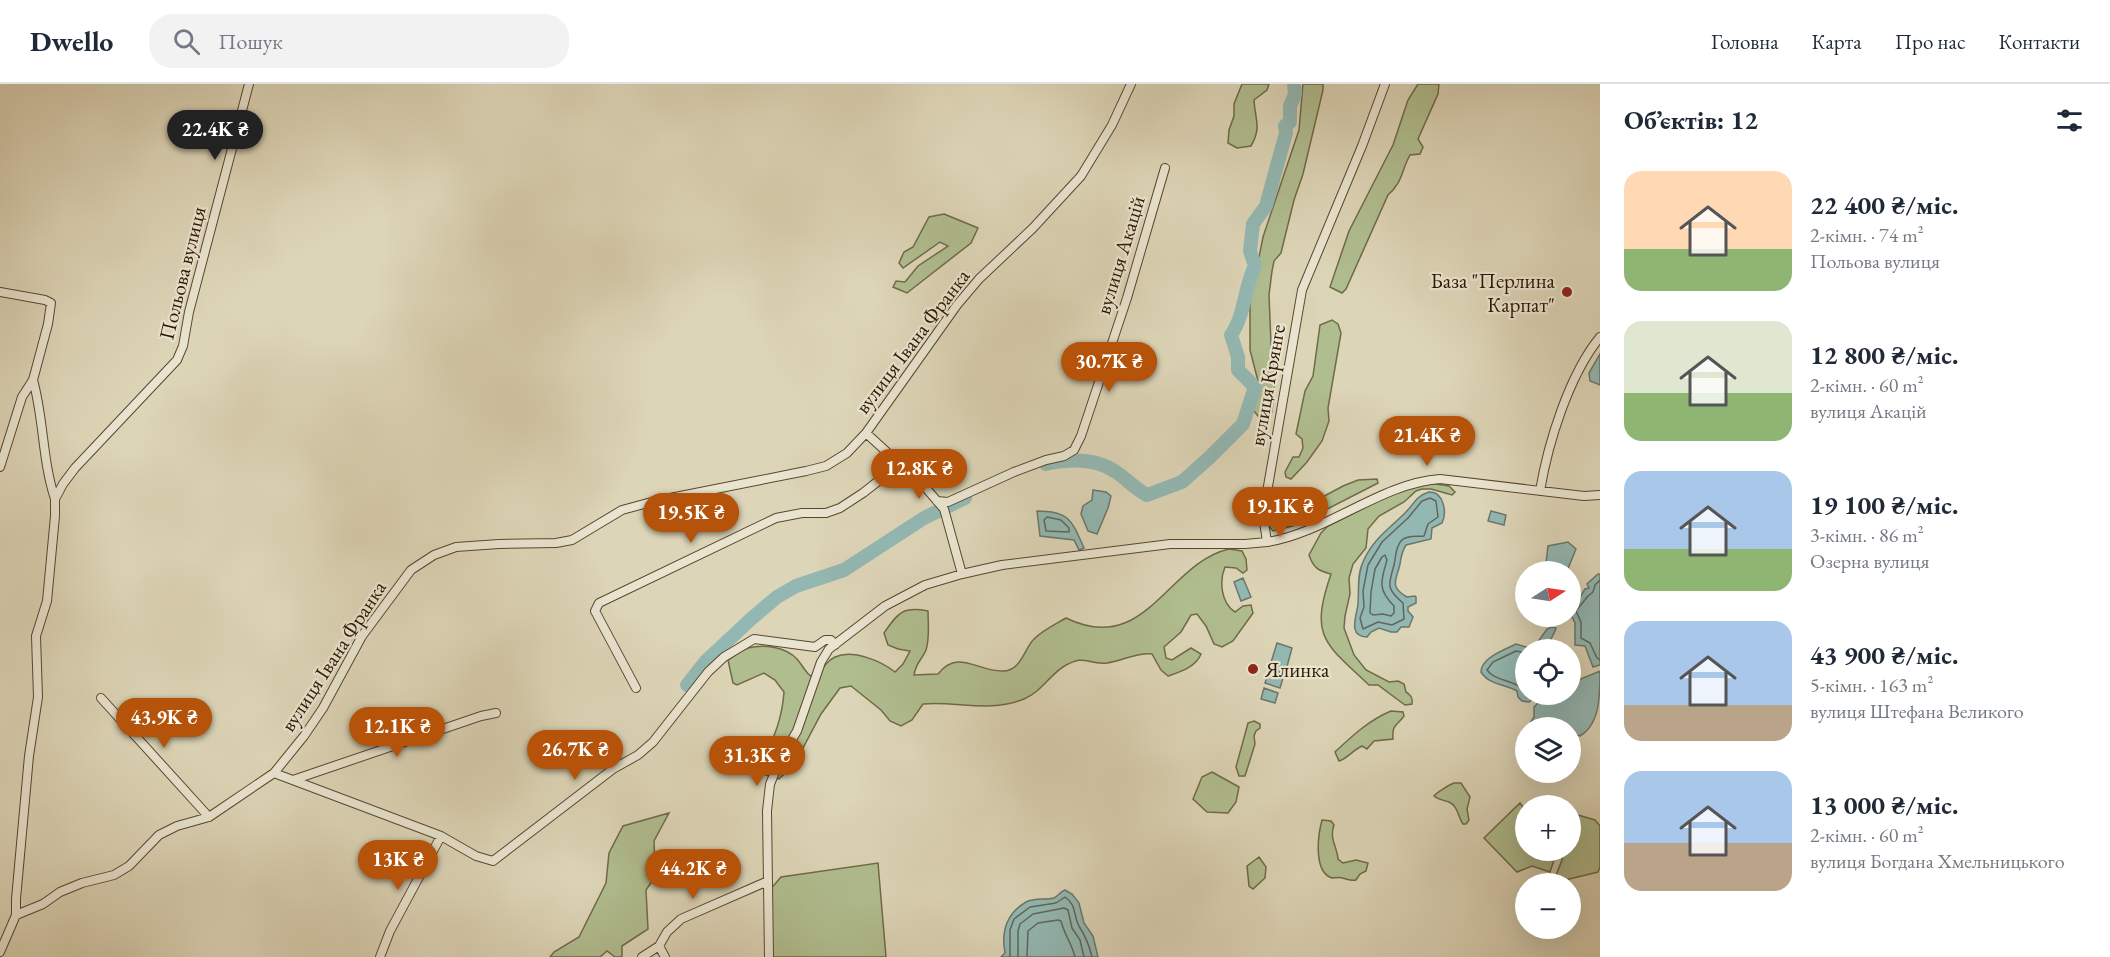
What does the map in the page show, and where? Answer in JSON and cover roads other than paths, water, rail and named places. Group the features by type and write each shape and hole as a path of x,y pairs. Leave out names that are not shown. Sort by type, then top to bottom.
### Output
{"street":[{"name":"Польова вулиця","path":"55,499 75,468 177,360 183,346 189,312 249,84"},
{"name":"вулиця Івана Франка","path":"16,915 43,904 60,892 114,875 129,866 159,835 177,826 209,817 274,773 323,708 362,636 411,570 434,555 456,547 556,543 572,540 622,510 655,501 826,466 847,453 866,433 957,305 979,279 1033,228 1081,176 1112,125 1131,84"},
{"name":"вулиця Крянге","path":"1267,542 1263,515 1302,290 1362,146 1385,84"},
{"name":"вулиця Акацій","path":"937,501 948,502 1014,472 1064,456 1074,450 1081,436 1123,309 1165,168"},
{"path":"0,292 51,303 48,324 33,380 22,397 0,467"},
{"path":"1540,491 1548,453 1564,405 1588,351 1600,337"},
{"name":"Польова вулиця","path":"0,952 16,915 29,756 38,697 36,636 47,601 55,516 55,499 49,480 40,404 33,380"},
{"path":"866,433 944,509 962,574"},
{"path":"636,688 595,611 599,603 776,518 802,513 826,513 840,508 900,464"},
{"path":"769,957 767,811 770,784 796,731 821,662 830,649 885,606 924,585 1002,565 1170,544 1267,542 1309,529 1400,489 1427,480 1440,479 1584,496 1600,495"},
{"path":"274,773 441,836 476,856 493,861 613,768 638,755 652,742 708,672 724,657 754,639 814,647 825,640 831,640 835,645"},
{"path":"101,698 209,817"},
{"path":"293,780 481,716 496,713"},
{"path":"380,957 390,931 441,836"},
{"path":"642,957 659,946 667,932 681,919 768,880"},
{"path":"659,946 665,957"}],"water":[{"path":"1600,354 1600,385 1590,381 1589,373"},
{"path":"1093,490 1106,492 1111,496 1097,534 1088,531 1081,514 1083,506 1092,500"},
{"path":"1429,492 1438,495 1443,503 1442,523 1432,528 1431,539 1406,545 1395,582 1401,593 1407,597 1416,597 1416,603 1408,607 1413,617 1409,627 1401,627 1397,632 1379,628 1367,637 1361,636 1357,633 1355,625 1359,577 1363,562 1381,535 1418,498"},
{"path":"1037,511 1057,513 1068,519 1073,524 1084,548 1079,550 1074,540 1040,536"},
{"path":"1491,511 1506,515 1504,525 1488,521"},
{"path":"1568,542 1576,549 1571,561 1546,561 1548,546"},
{"path":"1600,574 1600,665 1593,667 1585,646 1581,646 1581,639 1575,639 1575,627 1581,627 1581,596 1585,589 1589,588 1587,584"},
{"path":"1243,578 1251,597 1241,601 1234,582"},
{"path":"1556,628 1551,639 1540,639 1547,629"},
{"path":"1277,643 1292,648 1285,674 1269,669"},
{"path":"1515,644 1515,690 1493,682 1481,672 1485,663"},
{"path":"1600,671 1598,708 1587,731 1581,735 1581,717 1534,717 1536,705 1581,705 1581,679"},
{"path":"1268,673 1283,678 1280,688 1265,683"},
{"path":"1264,688 1278,693 1275,703 1261,699"},
{"path":"1065,890 1072,894 1079,903 1084,923 1093,936 1098,957 1001,957 1005,953 1006,924 1014,912 1026,902 1054,898"}],"waterway":[{"path":"1046,464 1064,461 1100,464 1116,472 1147,495 1182,482 1243,424 1255,387 1238,370 1238,357 1231,335 1239,319 1255,266 1250,251 1253,224 1266,206 1286,133 1285,126 1290,122 1290,106 1295,94 1294,84"},
{"path":"687,685 706,661 777,597 796,586 844,570 924,518 965,498"}],"place":[{"name":"База \"Перлина Карпат\"","path":"1567,292"},
{"name":"Ялинка","path":"1253,669"}]}
